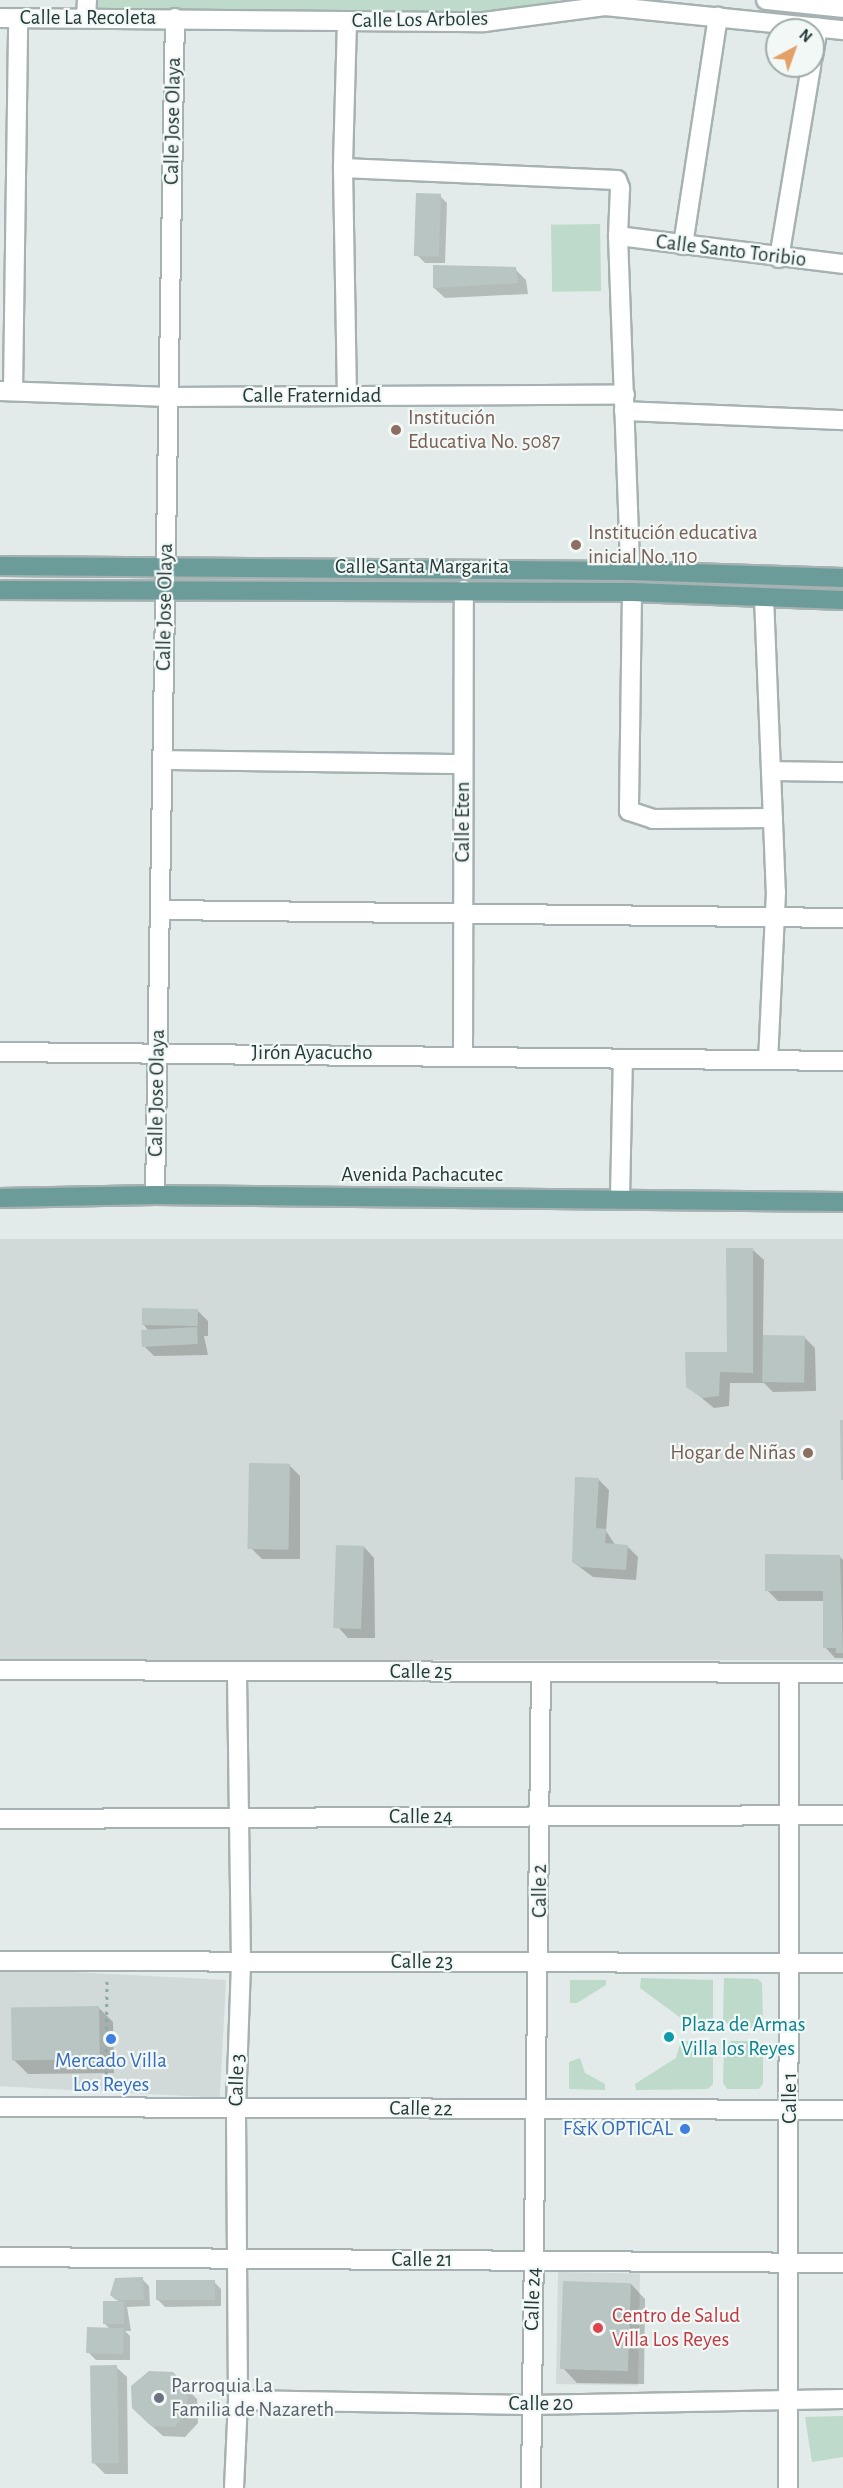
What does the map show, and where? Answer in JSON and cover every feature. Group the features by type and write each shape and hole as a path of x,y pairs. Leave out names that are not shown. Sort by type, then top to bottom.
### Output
{"main road":[{"name":"Calle Santa Margarita","path":"0,566 630,571 843,579"},
{"name":"Calle Santa Margarita","path":"0,590 165,588 464,590 632,592 843,600"},
{"name":"Avenida Pachacutec","path":"0,1198 155,1195 843,1202"}],"street":[{"path":"766,0 843,8"},
{"path":"790,18 792,1"},
{"name":"Calle Los Arboles","path":"175,18 484,22 605,6 649,5 718,17 765,22"},
{"name":"Calle La Recoleta","path":"0,18 18,18 86,9 175,18"},
{"path":"683,245 718,17"},
{"path":"6,391 8,160 18,18"},
{"name":"Calle Jose Olaya","path":"155,1195 175,18"},
{"path":"347,21 343,168 347,396"},
{"name":"Calle Los Arboles","path":"825,28 843,30"},
{"path":"779,258 809,78"},
{"path":"343,168 617,180 621,188 618,237 630,571"},
{"name":"Calle Santo Toribio","path":"618,237 843,264"},
{"name":"Calle Fraternidad","path":"6,391 169,397 347,396 625,403 843,420"},
{"name":"Calle Eten","path":"463,1054 464,590"},
{"path":"632,592 629,811 653,819 773,819"},
{"path":"764,597 775,917 768,1060"},
{"path":"162,760 463,764"},
{"path":"771,771 843,772"},
{"path":"160,910 463,911 843,918"},
{"name":"Jirón Ayacucho","path":"0,1052 463,1054 623,1059 843,1061"},
{"path":"620,1198 623,1059"},
{"name":"Calle 25","path":"0,1670 843,1673"},
{"name":"Calle 3","path":"234,2488 238,2400 236,2107 241,1962 237,1671"},
{"name":"Calle 2","path":"538,2110 541,1672"},
{"name":"Calle 1","path":"788,2488 790,2399 789,1673"},
{"name":"Calle 24","path":"0,1819 843,1815"},
{"name":"Calle 23","path":"0,1961 843,1963"},
{"name":"Calle 22","path":"0,2106 843,2110"},
{"name":"Calle 24","path":"531,2488 530,2405 538,2110"},
{"name":"Calle 21","path":"0,2257 843,2263"},
{"name":"Calle 20","path":"238,2400 530,2405 843,2398"}],"path":[{"path":"105,2107 108,1962"}],"shaded area":[{"path":"0,1239 843,1239 843,1660 0,1660"},
{"name":"Mercado Villa Los Reyes","path":"0,1968 226,1980 220,2098 0,2086"},
{"name":"Centro de Salud Villa Los Reyes","path":"558,2272 640,2273 638,2385 556,2384"}],"green space":[{"path":"94,0 561,0 487,14 97,10"},
{"path":"600,224 601,291 552,292 551,225"},
{"path":"641,1978 713,1980 713,2018 704,2026 693,2027 640,1988"},
{"path":"724,1978 758,1979 762,1983 763,2022 758,2028 732,2028 723,2019"},
{"path":"570,1980 606,1980 606,1985 577,2003 570,2003"},
{"path":"681,2041 705,2041 713,2049 713,2084 708,2089 636,2090 635,2084 676,2058"},
{"path":"731,2041 759,2041 763,2045 763,2084 759,2089 727,2089 723,2083 724,2048"},
{"path":"580,2058 585,2073 605,2084 605,2090 569,2089 569,2062"},
{"path":"843,2416 843,2457 812,2462 805,2417"}],"building":[{"path":"416,193 441,194 439,257 414,256"},
{"path":"433,265 516,267 518,283 433,288"},
{"path":"726,1248 753,1248 753,1373 720,1372 719,1396 702,1398 686,1387 685,1352 727,1352"},
{"path":"142,1308 198,1309 198,1326 142,1325"},
{"path":"197,1327 198,1344 142,1347 141,1330"},
{"path":"763,1335 805,1336 804,1383 762,1382"},
{"path":"840,1420 843,1420 843,1480 841,1480"},
{"path":"249,1463 290,1464 288,1550 247,1549"},
{"path":"575,1477 599,1478 596,1528 606,1529 605,1543 628,1545 626,1570 581,1567 572,1562"},
{"path":"336,1545 364,1546 361,1629 333,1628"},
{"path":"765,1554 840,1555 843,1653 836,1653 836,1648 823,1648 823,1591 765,1591"},
{"path":"99,2006 100,2059 12,2061 11,2008"},
{"path":"143,2277 144,2300 116,2300 110,2295 115,2278"},
{"path":"156,2280 215,2280 215,2300 156,2300"},
{"name":"Centro de Salud Villa Los Reyes","path":"563,2281 631,2283 628,2371 560,2369"},
{"path":"103,2301 124,2301 124,2324 103,2324"},
{"path":"87,2327 124,2328 123,2354 86,2353"},
{"path":"90,2365 117,2365 119,2463 92,2463"},
{"name":"Parroquia La Familia de Nazareth","path":"149,2371 173,2372 187,2387 188,2412 174,2427 151,2426 132,2408 131,2386"}],"place":[{"name":"Institución Educativa No. 5087","path":"396,430"},
{"name":"Institución educativa inicial No. 110","path":"576,545"},
{"name":"Hogar de Niñas","path":"808,1453"},
{"name":"Plaza de Armas Villa los Reyes","path":"669,2037"},
{"name":"Mercado Villa Los Reyes","path":"111,2039"},
{"name":"F&K OPTICAL","path":"685,2129"},
{"name":"Centro de Salud Villa Los Reyes","path":"598,2328"},
{"name":"Parroquia La Familia de Nazareth","path":"159,2398"}]}
